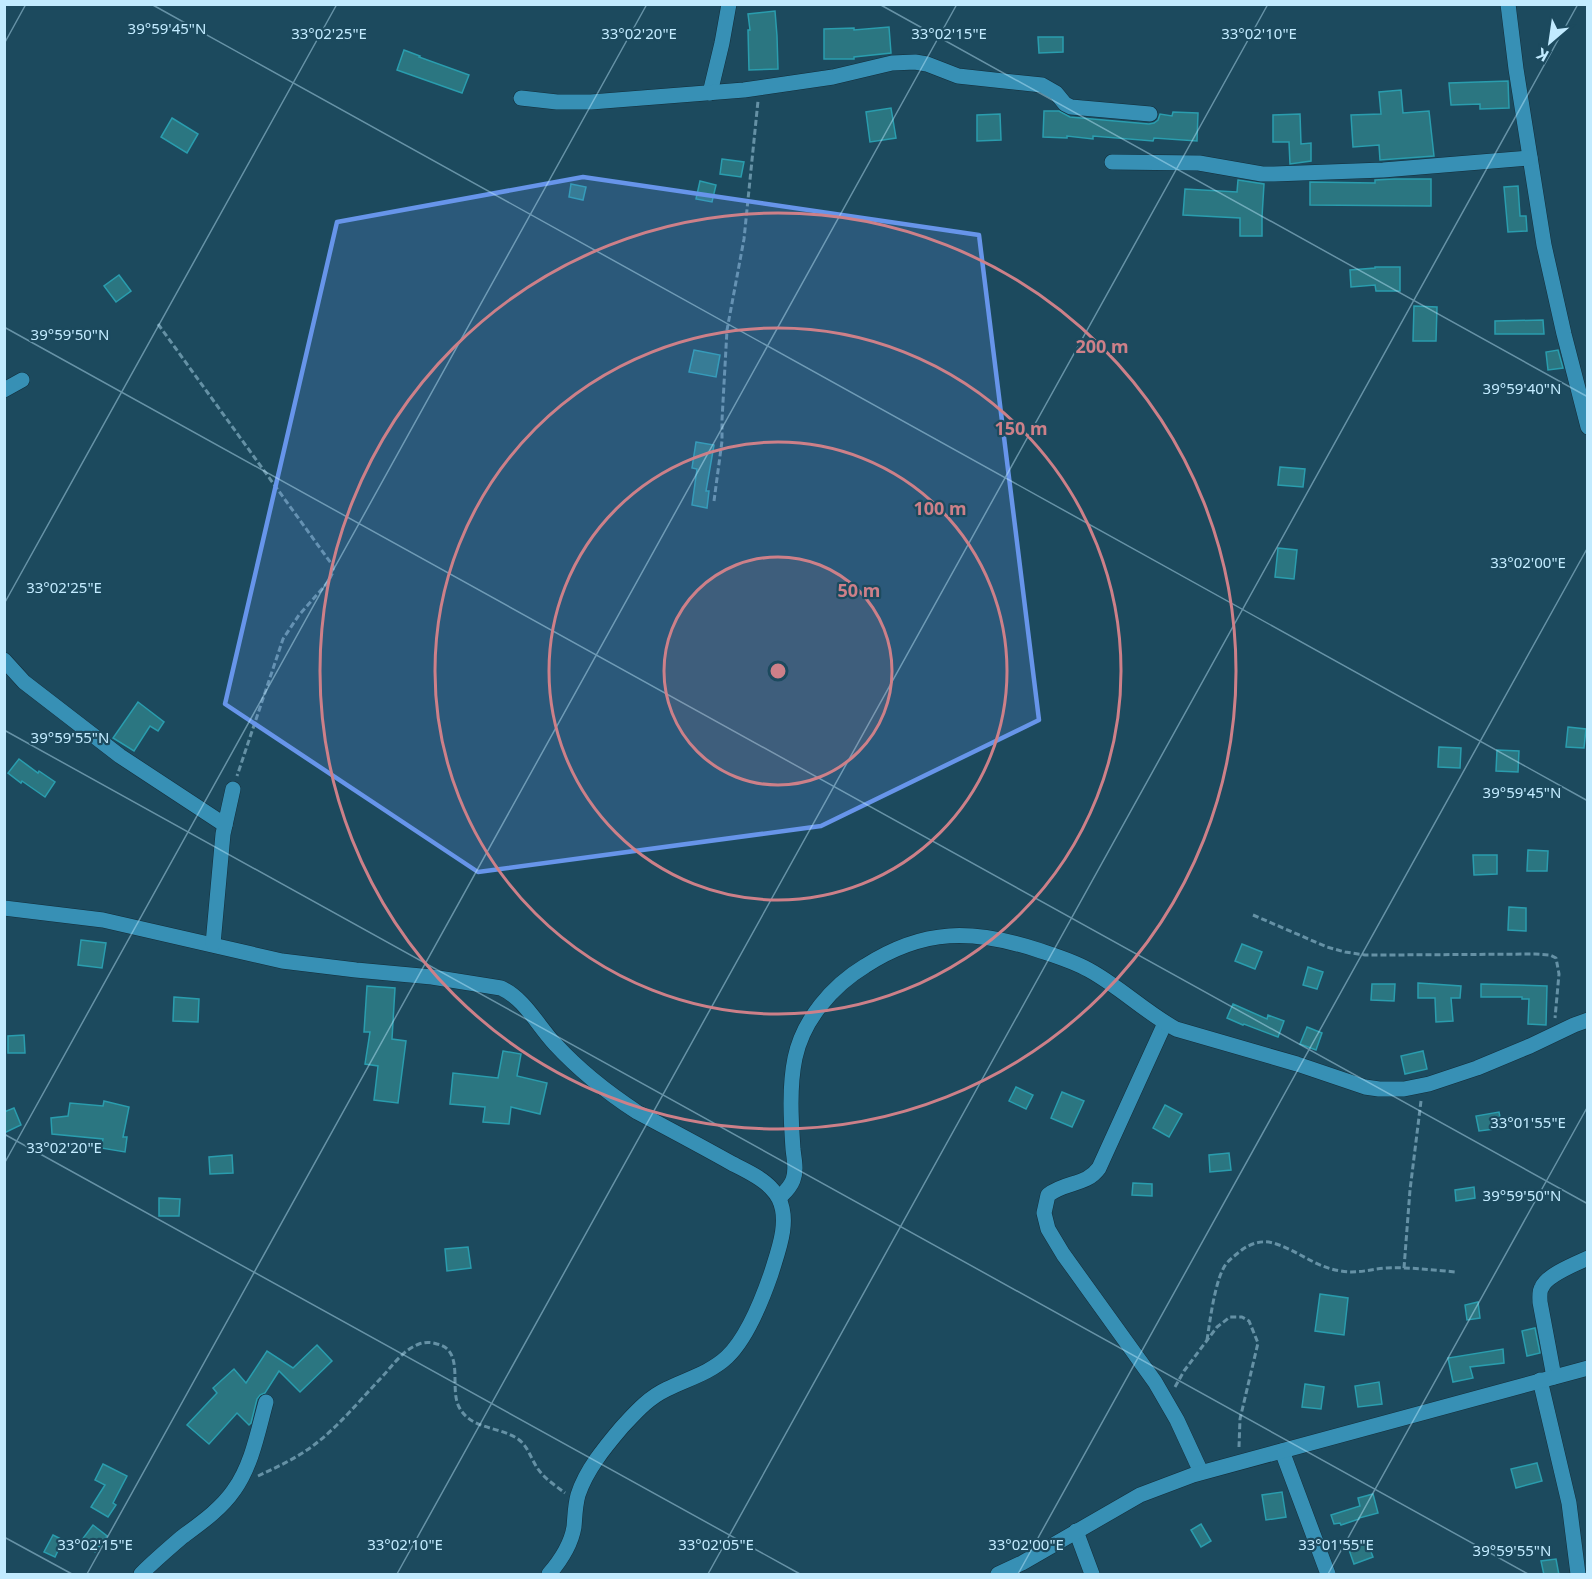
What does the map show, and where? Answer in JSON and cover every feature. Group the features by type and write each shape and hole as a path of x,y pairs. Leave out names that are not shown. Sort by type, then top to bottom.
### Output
{"street":[{"path":"710,93 729,4"},
{"path":"1508,4 1544,245 1587,427"},
{"path":"521,98 556,102 591,102 710,93 833,77 892,63 915,62 927,64 958,76 1042,85 1056,93 1065,104 1071,107 1150,114"},
{"path":"1113,162 1199,163 1274,174 1383,170 1530,158"},
{"path":"4,390 22,380"},
{"path":"4,660 24,682 120,756 225,825"},
{"path":"213,944 225,825 233,789"},
{"path":"4,908 103,920 290,962 432,976 487,985 508,991 569,1058 620,1101 771,1187 779,1198 784,1219 779,1249 764,1295 737,1346 718,1365 666,1389 642,1405 600,1455 586,1475 577,1501 570,1543 549,1575"},
{"path":"779,1198 789,1188 795,1169 792,1100 795,1058 810,1021 820,1006 856,971 882,955 907,944 931,938 958,935 999,939 1068,960 1089,970 1176,1029 1297,1064 1365,1087 1379,1089 1404,1089 1423,1085 1477,1068 1587,1020"},
{"path":"1165,1023 1094,1176 1057,1188 1048,1195 1044,1213 1048,1229 1063,1254 1155,1382 1201,1472"},
{"path":"1578,1575 1569,1503 1547,1379 1540,1293 1548,1279 1587,1258"},
{"path":"998,1575 1140,1495 1201,1472 1587,1368"},
{"path":"141,1575 167,1550 203,1522 234,1490 250,1458 266,1402"},
{"path":"1282,1451 1328,1575"},
{"path":"1076,1531 1092,1575"}],"path":[{"path":"714,501 722,441 727,330 744,238 759,88"},
{"path":"159,324 333,566 328,582 299,615 283,639 233,789"},
{"path":"1252,915 1327,947 1355,954 1389,956 1550,955 1556,958 1559,974 1553,1035"},
{"path":"1404,1268 1410,1190 1423,1085"},
{"path":"1207,1340 1220,1277 1225,1266 1250,1244 1262,1241 1272,1242 1329,1269 1355,1273 1385,1268 1456,1272"},
{"path":"1169,1406 1175,1386 1184,1371 1217,1327 1230,1317 1242,1317 1249,1321 1258,1343 1240,1419 1239,1447 1242,1461"},
{"path":"258,1476 313,1446 336,1426 403,1354 427,1342 440,1344 448,1348 451,1353 454,1362 455,1395 465,1416 473,1422 510,1435 522,1442 537,1469 577,1501"}],"highlighted area":[{"path":"583,177 979,235 1039,720 821,826 478,872 225,704 337,222"}],"building":[{"path":"775,11 778,69 749,70 748,14"},
{"path":"889,27 891,53 854,57 854,59 824,59 824,29 854,28 854,30"},
{"path":"1038,37 1063,37 1063,52 1039,53"},
{"path":"404,50 469,75 462,93 397,70"},
{"path":"1508,81 1509,108 1480,109 1480,104 1451,105 1449,83"},
{"path":"1401,90 1403,113 1429,111 1434,156 1380,160 1379,145 1353,147 1351,115 1381,114 1379,92"},
{"path":"891,108 896,138 870,142 866,112"},
{"path":"1044,111 1059,111 1070,117 1149,124 1158,120 1160,114 1172,116 1173,112 1198,113 1197,141 1154,138 1153,141 1093,136 1093,139 1067,136 1067,138 1043,137"},
{"path":"1000,114 1001,140 977,141 977,115"},
{"path":"1300,114 1301,144 1311,143 1311,161 1290,164 1289,142 1273,142 1273,115"},
{"path":"172,118 198,134 187,153 161,137"},
{"path":"722,159 744,162 741,177 720,174"},
{"path":"1431,179 1431,206 1310,205 1310,182 1375,183 1375,180"},
{"path":"1238,180 1264,184 1262,236 1240,236 1240,218 1183,215 1185,189 1237,192"},
{"path":"700,181 716,185 712,202 696,199"},
{"path":"571,184 586,187 583,200 569,197"},
{"path":"1518,186 1520,216 1526,216 1527,231 1508,232 1504,187"},
{"path":"1400,267 1400,291 1376,291 1375,285 1351,287 1350,270"},
{"path":"119,275 131,291 116,302 104,286"},
{"path":"1414,306 1437,307 1436,341 1413,341"},
{"path":"1543,320 1544,334 1495,334 1495,321"},
{"path":"694,350 720,355 716,377 689,372"},
{"path":"1558,350 1563,368 1548,370 1546,352"},
{"path":"696,442 714,445 706,491 709,491 707,508 692,505 697,469 692,468"},
{"path":"1280,467 1305,469 1303,487 1278,485"},
{"path":"1278,548 1297,550 1294,579 1275,577"},
{"path":"138,702 164,722 158,731 150,726 134,751 113,738"},
{"path":"1568,727 1586,729 1584,748 1566,747"},
{"path":"1439,747 1461,748 1460,768 1438,767"},
{"path":"1497,750 1519,751 1518,772 1496,771"},
{"path":"19,759 55,782 45,797 8,773"},
{"path":"1528,850 1548,851 1547,871 1527,871"},
{"path":"1473,855 1497,855 1497,874 1474,875"},
{"path":"1509,907 1526,908 1526,931 1508,930"},
{"path":"81,940 106,943 102,968 78,965"},
{"path":"1242,944 1262,952 1255,969 1235,961"},
{"path":"1308,967 1323,972 1317,989 1303,985"},
{"path":"1418,983 1461,986 1460,998 1451,998 1453,1021 1436,1022 1435,998 1418,998"},
{"path":"1372,984 1395,984 1394,1001 1371,1000"},
{"path":"1481,984 1547,986 1546,1025 1528,1024 1529,999 1481,997"},
{"path":"367,986 395,988 392,1039 406,1041 398,1103 374,1100 378,1066 365,1064 370,1032 364,1032"},
{"path":"174,997 199,999 198,1022 173,1021"},
{"path":"1233,1004 1267,1019 1268,1015 1284,1021 1278,1037 1227,1018"},
{"path":"1307,1027 1322,1033 1316,1050 1300,1044"},
{"path":"24,1035 25,1053 8,1053 8,1036"},
{"path":"503,1051 521,1054 517,1076 547,1083 540,1114 511,1107 509,1124 483,1122 485,1107 450,1104 453,1073 498,1078"},
{"path":"1423,1051 1427,1069 1405,1074 1401,1056"},
{"path":"1016,1087 1033,1095 1026,1109 1009,1101"},
{"path":"1062,1092 1084,1101 1072,1127 1051,1118"},
{"path":"104,1101 129,1107 123,1137 127,1137 125,1152 101,1148 103,1139 52,1134 51,1118 68,1116 70,1103 103,1106"},
{"path":"1165,1105 1182,1114 1169,1137 1153,1128"},
{"path":"14,1108 21,1125 4,1133 4,1112"},
{"path":"1499,1112 1502,1128 1479,1131 1476,1116"},
{"path":"1229,1153 1231,1170 1210,1172 1209,1155"},
{"path":"232,1155 233,1173 210,1174 209,1157"},
{"path":"1133,1183 1152,1184 1152,1196 1132,1195"},
{"path":"1474,1187 1475,1198 1456,1201 1455,1190"},
{"path":"159,1198 180,1199 179,1216 159,1216"},
{"path":"468,1247 471,1268 447,1271 445,1249"},
{"path":"1320,1294 1348,1298 1344,1335 1315,1331"},
{"path":"1478,1302 1480,1318 1467,1320 1465,1305"},
{"path":"1535,1328 1540,1353 1527,1356 1522,1331"},
{"path":"317,1345 332,1361 300,1392 279,1371 265,1393 257,1399 249,1425 237,1413 209,1444 187,1425 217,1393 213,1388 234,1369 246,1383 267,1351 293,1368"},
{"path":"1503,1349 1504,1363 1470,1367 1473,1378 1453,1382 1448,1358"},
{"path":"1379,1382 1382,1404 1358,1407 1355,1386"},
{"path":"1305,1384 1324,1387 1321,1409 1302,1407"},
{"path":"1537,1463 1542,1481 1516,1488 1511,1469"},
{"path":"103,1464 127,1476 113,1503 116,1505 108,1517 91,1507 105,1485 95,1480"},
{"path":"1282,1492 1286,1517 1266,1520 1262,1495"},
{"path":"1373,1494 1378,1513 1341,1525 1340,1523 1334,1524 1331,1515 1360,1506 1358,1498"},
{"path":"1201,1524 1211,1541 1201,1547 1191,1530"},
{"path":"93,1525 107,1536 95,1552 81,1541"},
{"path":"53,1535 63,1540 55,1557 44,1552"},
{"path":"1367,1541 1373,1557 1354,1564 1348,1547"},
{"path":"1556,1559 1559,1575 1544,1575 1541,1561"}]}
